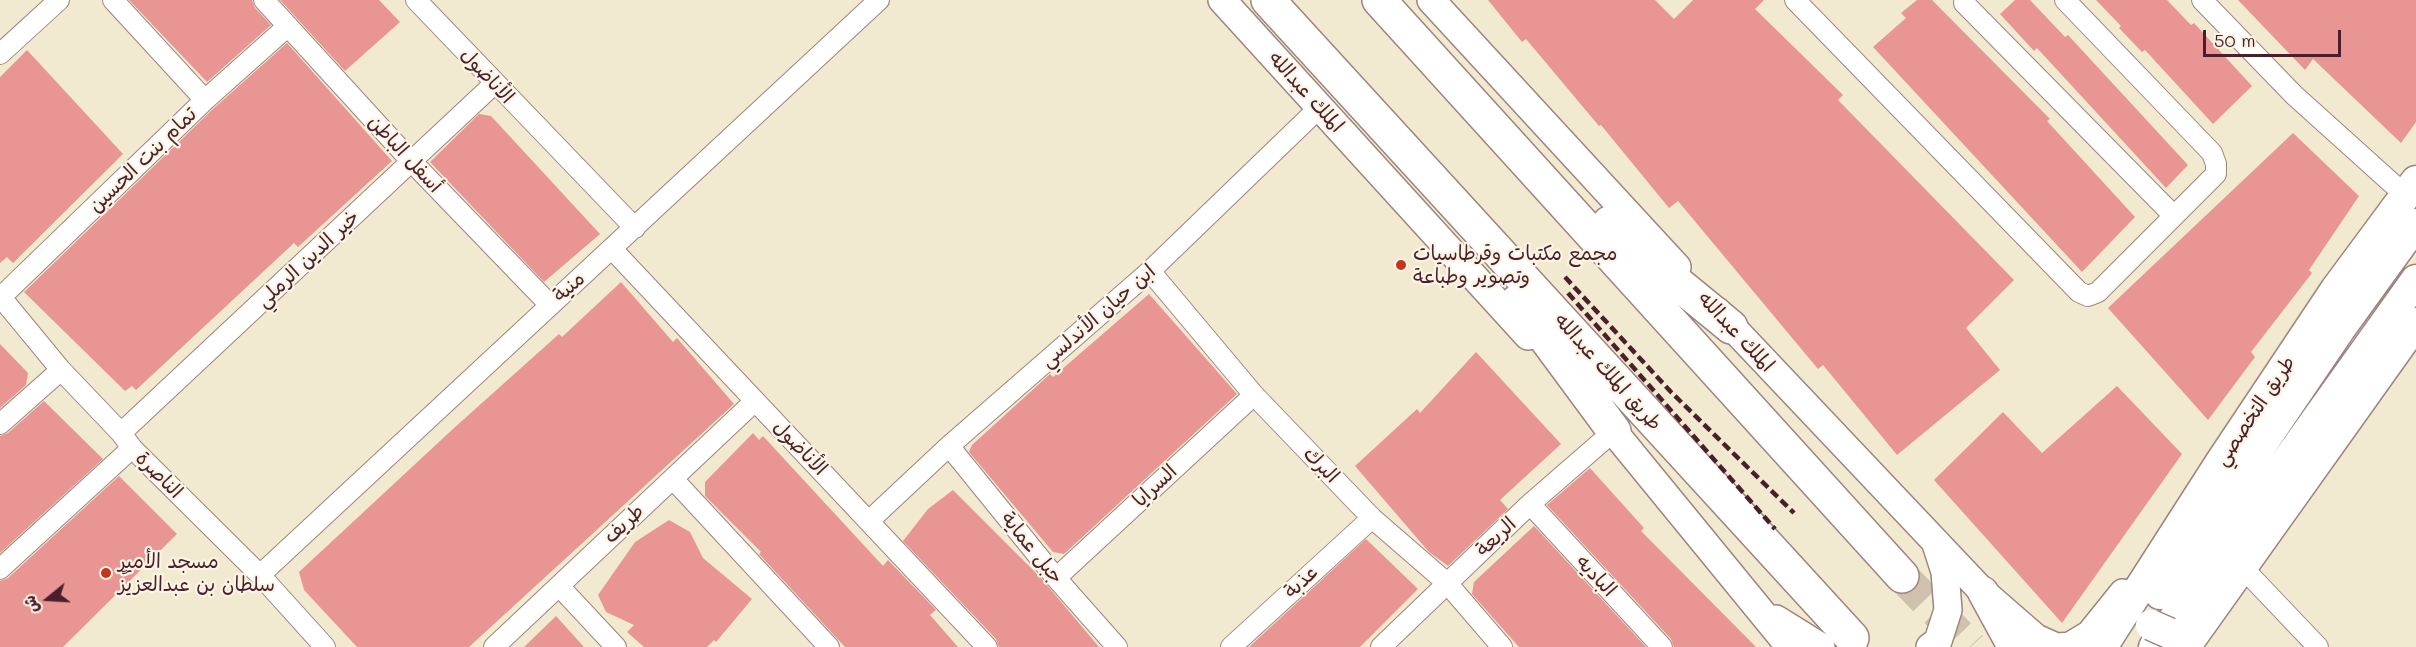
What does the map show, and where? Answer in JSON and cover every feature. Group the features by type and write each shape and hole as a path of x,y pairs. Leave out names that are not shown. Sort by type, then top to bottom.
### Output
{"highway":[{"path":"1259,0 1285,37 1494,269 1614,430"},
{"name":"طريق الملك عبدالله","path":"1268,0 1836,643"},
{"path":"1379,0 1902,576"},
{"path":"1400,0 1626,241 1731,327"}],"main road":[{"name":"الملك عبدالله","path":"1222,0 1614,430 1790,647"},
{"name":"الملك عبدالله","path":"1431,0 1731,327 1983,592 2036,638 2057,647 2070,646 2090,634 2198,498"},
{"name":"طريق التخصصي","path":"2162,629 2198,498 2330,298 2411,188"},
{"path":"2162,629 2340,329 2416,224"},
{"path":"2123,647 2162,629 2416,280"},
{"name":"طريق التخصصي","path":"2102,647 2162,629 2241,566 2416,323"},
{"path":"1930,647 1938,641 1948,610 1945,572 1934,540"},
{"path":"1983,592 2013,647"},
{"path":"1755,606 1836,643"}],"street":[{"path":"0,54 59,0"},
{"path":"113,0 205,100"},
{"name":"أسفل الباطن","path":"264,0 412,162 550,305"},
{"name":"الأناضول","path":"416,0 494,84 635,228"},
{"name":"منية","path":"260,575 879,0"},
{"path":"1795,0 2079,292 2088,296 2098,292 2216,174 2216,164 2211,153 2065,0"},
{"path":"2202,0 2294,95 2411,188"},
{"path":"1964,3 2174,216"},
{"name":"تمام بنت الحسين","path":"0,297 205,100 288,26"},
{"name":"خير الدين الرملي","path":"0,569 126,441 494,84"},
{"name":"ابن حيان الأندلسي","path":"870,520 949,446 1150,271 1320,107"},
{"name":"الأناضول","path":"612,249 870,520 987,647"},
{"name":"البرك","path":"1150,271 1254,395 1372,518 1447,583 1502,647"},
{"name":"الناصرة","path":"0,297 61,370 126,441 260,575 325,647"},
{"path":"0,424 61,370"},
{"name":"السرايا","path":"1056,578 1254,395"},
{"name":"طريف","path":"494,647 755,401"},
{"name":"الريعة","path":"1381,647 1530,504 1614,430"},
{"name":"جبل عماية","path":"949,446 1056,578 1117,647"},
{"path":"673,479 830,647"},
{"name":"الباديه","path":"1530,504 1662,647"},
{"name":"عذبة","path":"1231,647 1372,518"},
{"path":"2241,566 2318,647"},
{"path":"559,586 616,647"}],"building":[{"path":"129,0 252,0 255,8 271,25 207,82"},
{"path":"280,0 379,0 400,22 345,71"},
{"path":"1488,0 1655,0 1674,19 1693,0 1764,0 1755,9 1843,95 1838,100 2014,280 1966,328 2000,370 1897,455 1823,365 1818,369 1678,201 1669,208 1601,125 1599,126 1526,39 1522,42"},
{"path":"1917,0 1932,0 2050,119 2047,121 2135,217 2082,272 1873,47 1906,18 1901,13"},
{"path":"2015,0 2030,0 2065,37 2068,35 2188,165 2166,188 2037,48 2034,51 2000,14"},
{"path":"2096,0 2167,0 2191,25 2194,23 2252,86 2213,124 2145,50 2142,52 2119,28 2121,26"},
{"path":"2238,0 2416,0 2416,122 2401,143 2313,59 2305,70"},
{"path":"287,43 392,161 298,247 294,243 136,390 132,386 125,391 24,292 213,109"},
{"path":"27,50 123,154 13,263 7,257 0,263 0,77"},
{"path":"479,114 491,116 600,234 544,282 430,162"},
{"path":"2293,133 2359,196 2309,270 2312,273 2251,352 2255,357 2208,420 2108,308"},
{"path":"621,282 673,342 677,338 734,404 469,647 357,647 304,590 299,572 454,428 559,334 562,337"},
{"path":"1149,294 1237,394 1064,554 1053,552 969,452 972,445 1050,374 1053,377"},
{"path":"0,344 28,373 26,385 0,408"},
{"path":"1476,352 1561,444 1500,500 1508,509 1448,566 1429,552 1355,466 1417,409 1420,413"},
{"path":"2117,386 2182,454 2062,623 1934,480 2003,412 2042,453"},
{"path":"44,401 103,459 0,553 0,436 8,433"},
{"path":"753,433 759,440 763,436 883,566 888,560 936,610 930,615 958,647 845,647 759,554 761,552 705,496 705,482"},
{"path":"1590,468 1644,528 1641,531 1756,647 1674,647 1671,639 1547,505"},
{"path":"119,476 177,534 63,647 0,647 0,581 8,578"},
{"path":"953,490 1041,578 1099,647 999,647 996,639 903,541 928,509"},
{"path":"669,520 690,532 703,558 752,599 716,642 714,640 707,647 644,647 627,632 634,625 606,612 598,595 635,542"},
{"path":"1534,526 1646,647 1519,647 1472,594 1474,582"},
{"path":"1366,539 1418,589 1360,647 1249,647"},
{"path":"556,616 584,647 524,647"}],"tunnel":[{"path":"1902,576 1971,647"}],"railway":[{"path":"1565,277 1671,392 1794,513"},
{"path":"1568,293 1775,529"}],"place":[{"name":"مجمع مكتبات وقرطاسيات وتصوير وطباعة","path":"1401,265"},
{"name":"ٍمسجد الأمير سلطان بن عبدالعزيز","path":"106,573"}]}
